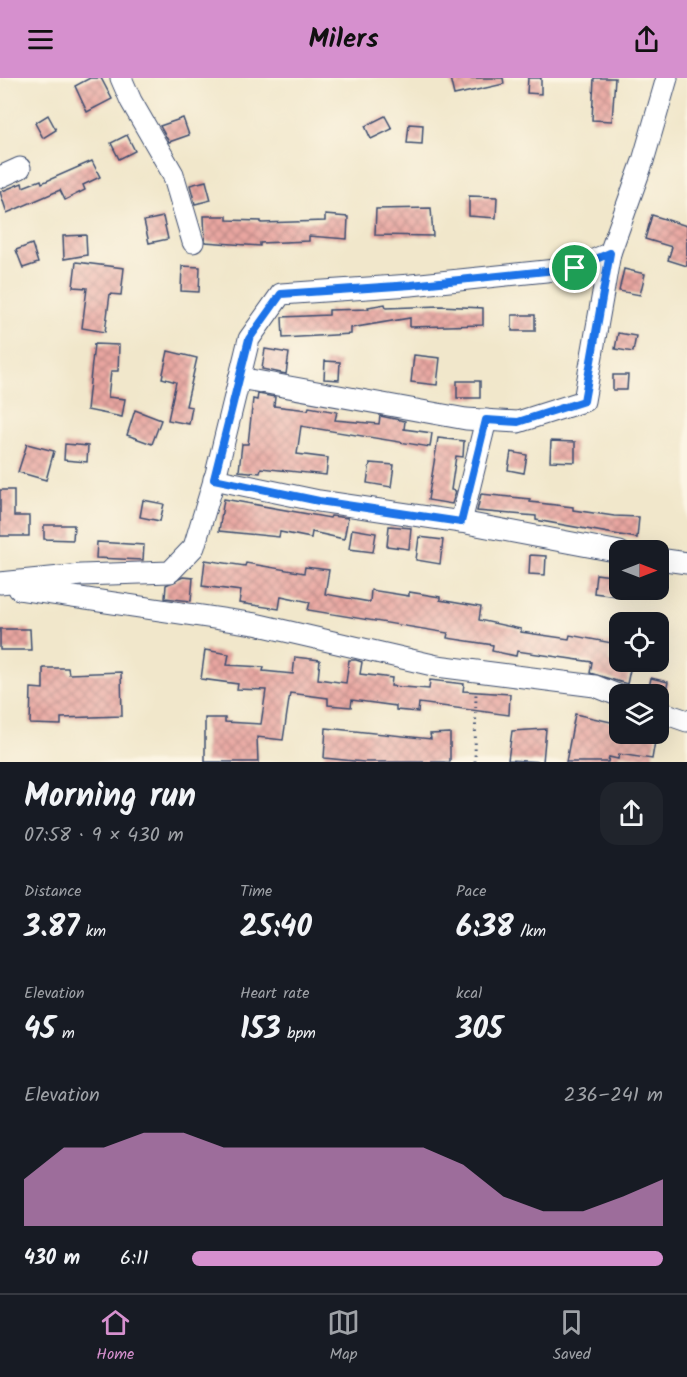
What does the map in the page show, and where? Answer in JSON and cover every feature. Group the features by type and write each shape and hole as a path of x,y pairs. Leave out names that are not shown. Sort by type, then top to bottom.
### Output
{"street":[{"path":"121,78 131,101 173,174 193,242"},
{"path":"239,378 486,420 518,422 584,401 610,253 643,161 667,78"},
{"path":"0,177 20,168"},
{"path":"0,583 81,574 170,572 194,547 214,479 249,339 281,294 411,285 575,268 610,253"},
{"path":"461,522 486,420"},
{"path":"214,479 319,501 461,522 609,550"},
{"path":"669,561 687,563"},
{"path":"0,588 255,624 438,666 594,687 609,692"},
{"path":"669,715 687,722"}],"path":[{"path":"475,762 476,671"}],"building":[{"path":"90,78 101,78 112,99 87,112 75,86"},
{"path":"450,78 503,78 504,84 454,95"},
{"path":"528,78 541,78 541,94 527,93"},
{"path":"594,78 615,78 612,121 592,120"},
{"path":"48,115 56,130 43,138 35,123"},
{"path":"385,116 392,129 371,139 365,126"},
{"path":"183,118 189,135 169,142 160,126"},
{"path":"409,124 423,125 422,144 407,143"},
{"path":"127,135 135,151 119,159 111,143"},
{"path":"92,161 100,177 83,185 85,190 65,200 60,190 7,213 0,192 22,183 23,187 41,180 42,183"},
{"path":"206,181 211,200 195,204 190,185"},
{"path":"469,196 497,197 496,218 469,216"},
{"path":"431,208 433,236 375,235 376,209"},
{"path":"325,215 348,217 347,239 309,236 309,241 260,243 260,246 205,242 204,216 227,216 227,220 261,221 261,223 325,221"},
{"path":"652,215 687,226 687,266 668,260 672,247 645,239"},
{"path":"163,217 168,239 149,243 144,221"},
{"path":"86,235 87,255 64,259 63,236"},
{"path":"32,244 38,263 23,268 16,250"},
{"path":"76,262 124,268 121,295 110,294 105,332 82,328 87,288 73,287"},
{"path":"182,266 200,267 199,292 181,291"},
{"path":"624,269 645,274 640,295 619,291"},
{"path":"385,304 386,308 440,306 483,308 483,325 410,327 410,318 351,328 351,334 283,338 282,317 329,315 329,310 369,309 368,307"},
{"path":"512,315 535,315 535,331 512,331"},
{"path":"618,333 636,336 633,352 615,349"},
{"path":"94,344 119,345 118,371 111,371 108,397 125,399 122,417 87,410"},
{"path":"265,349 289,353 286,374 262,369"},
{"path":"168,351 197,358 186,406 192,407 189,424 168,420 176,382 162,378"},
{"path":"414,355 440,358 437,385 411,382"},
{"path":"325,361 340,362 339,380 324,379"},
{"path":"613,375 628,375 627,390 613,390"},
{"path":"457,381 480,381 480,398 457,398"},
{"path":"258,394 275,397 274,406 308,410 309,407 337,412 335,420 379,424 380,416 405,421 404,429 432,433 430,447 301,426 297,454 328,458 326,475 261,468 260,473 239,471 242,444 248,444 253,399 257,400"},
{"path":"135,410 161,420 152,444 127,435"},
{"path":"438,438 464,441 463,457 456,456 451,490 456,491 452,504 428,500"},
{"path":"551,441 575,442 575,462 550,461"},
{"path":"27,444 54,451 46,480 18,472"},
{"path":"65,444 88,446 87,462 64,460"},
{"path":"511,452 527,455 524,473 508,470"},
{"path":"370,463 394,465 391,487 367,483"},
{"path":"0,490 14,490 14,516 29,516 29,536 0,536"},
{"path":"481,494 530,499 530,502 573,507 573,510 614,516 639,517 637,538 536,520 536,516 477,511"},
{"path":"224,499 330,518 331,516 348,518 344,539 312,532 311,538 280,532 279,537 219,531"},
{"path":"143,500 164,504 160,521 140,517"},
{"path":"44,525 74,525 73,540 44,539"},
{"path":"389,526 411,528 409,549 387,546"},
{"path":"352,529 376,533 373,552 349,549"},
{"path":"419,537 443,540 440,564 416,560"},
{"path":"97,542 144,545 143,560 96,558"},
{"path":"530,555 546,556 545,575 529,574"},
{"path":"205,560 245,566 246,563 304,573 305,567 329,570 325,594 370,602 371,590 409,596 409,592 440,597 440,600 481,607 479,620 521,629 521,632 569,639 570,635 609,642 609,672 630,672 627,684 590,673 592,662 517,651 516,656 492,651 493,645 447,638 448,633 308,610 310,602 281,596 279,609 239,603 241,591 202,586"},
{"path":"596,574 609,576 609,595 594,593"},
{"path":"183,577 193,578 191,601 165,598 166,585"},
{"path":"0,629 30,629 31,650 0,650"},
{"path":"205,650 229,654 227,665 264,667 263,671 293,674 295,657 320,660 318,679 346,683 349,660 356,660 362,662 360,674 392,678 391,686 429,689 430,680 464,684 463,691 510,694 509,715 419,703 418,712 396,710 396,706 352,700 351,707 328,705 328,698 290,693 283,740 257,737 258,762 205,762 205,718 225,718 225,722 261,724 266,690 237,689 238,684 201,679"},
{"path":"43,668 68,668 69,674 121,672 122,716 61,718 61,725 30,724 31,688 43,689"},
{"path":"651,678 668,682 668,684 650,684"},
{"path":"575,714 609,722 609,744 655,744 652,759 619,754 618,759 609,757 608,762 566,762"},
{"path":"326,728 431,739 430,734 450,733 450,762 364,762 324,758"},
{"path":"546,729 543,762 508,760 512,731"}],"route":[{"path":"610,253 584,401 518,422 486,420 461,522 319,501 214,479 249,339 281,294 411,285 575,268 610,253"}]}
